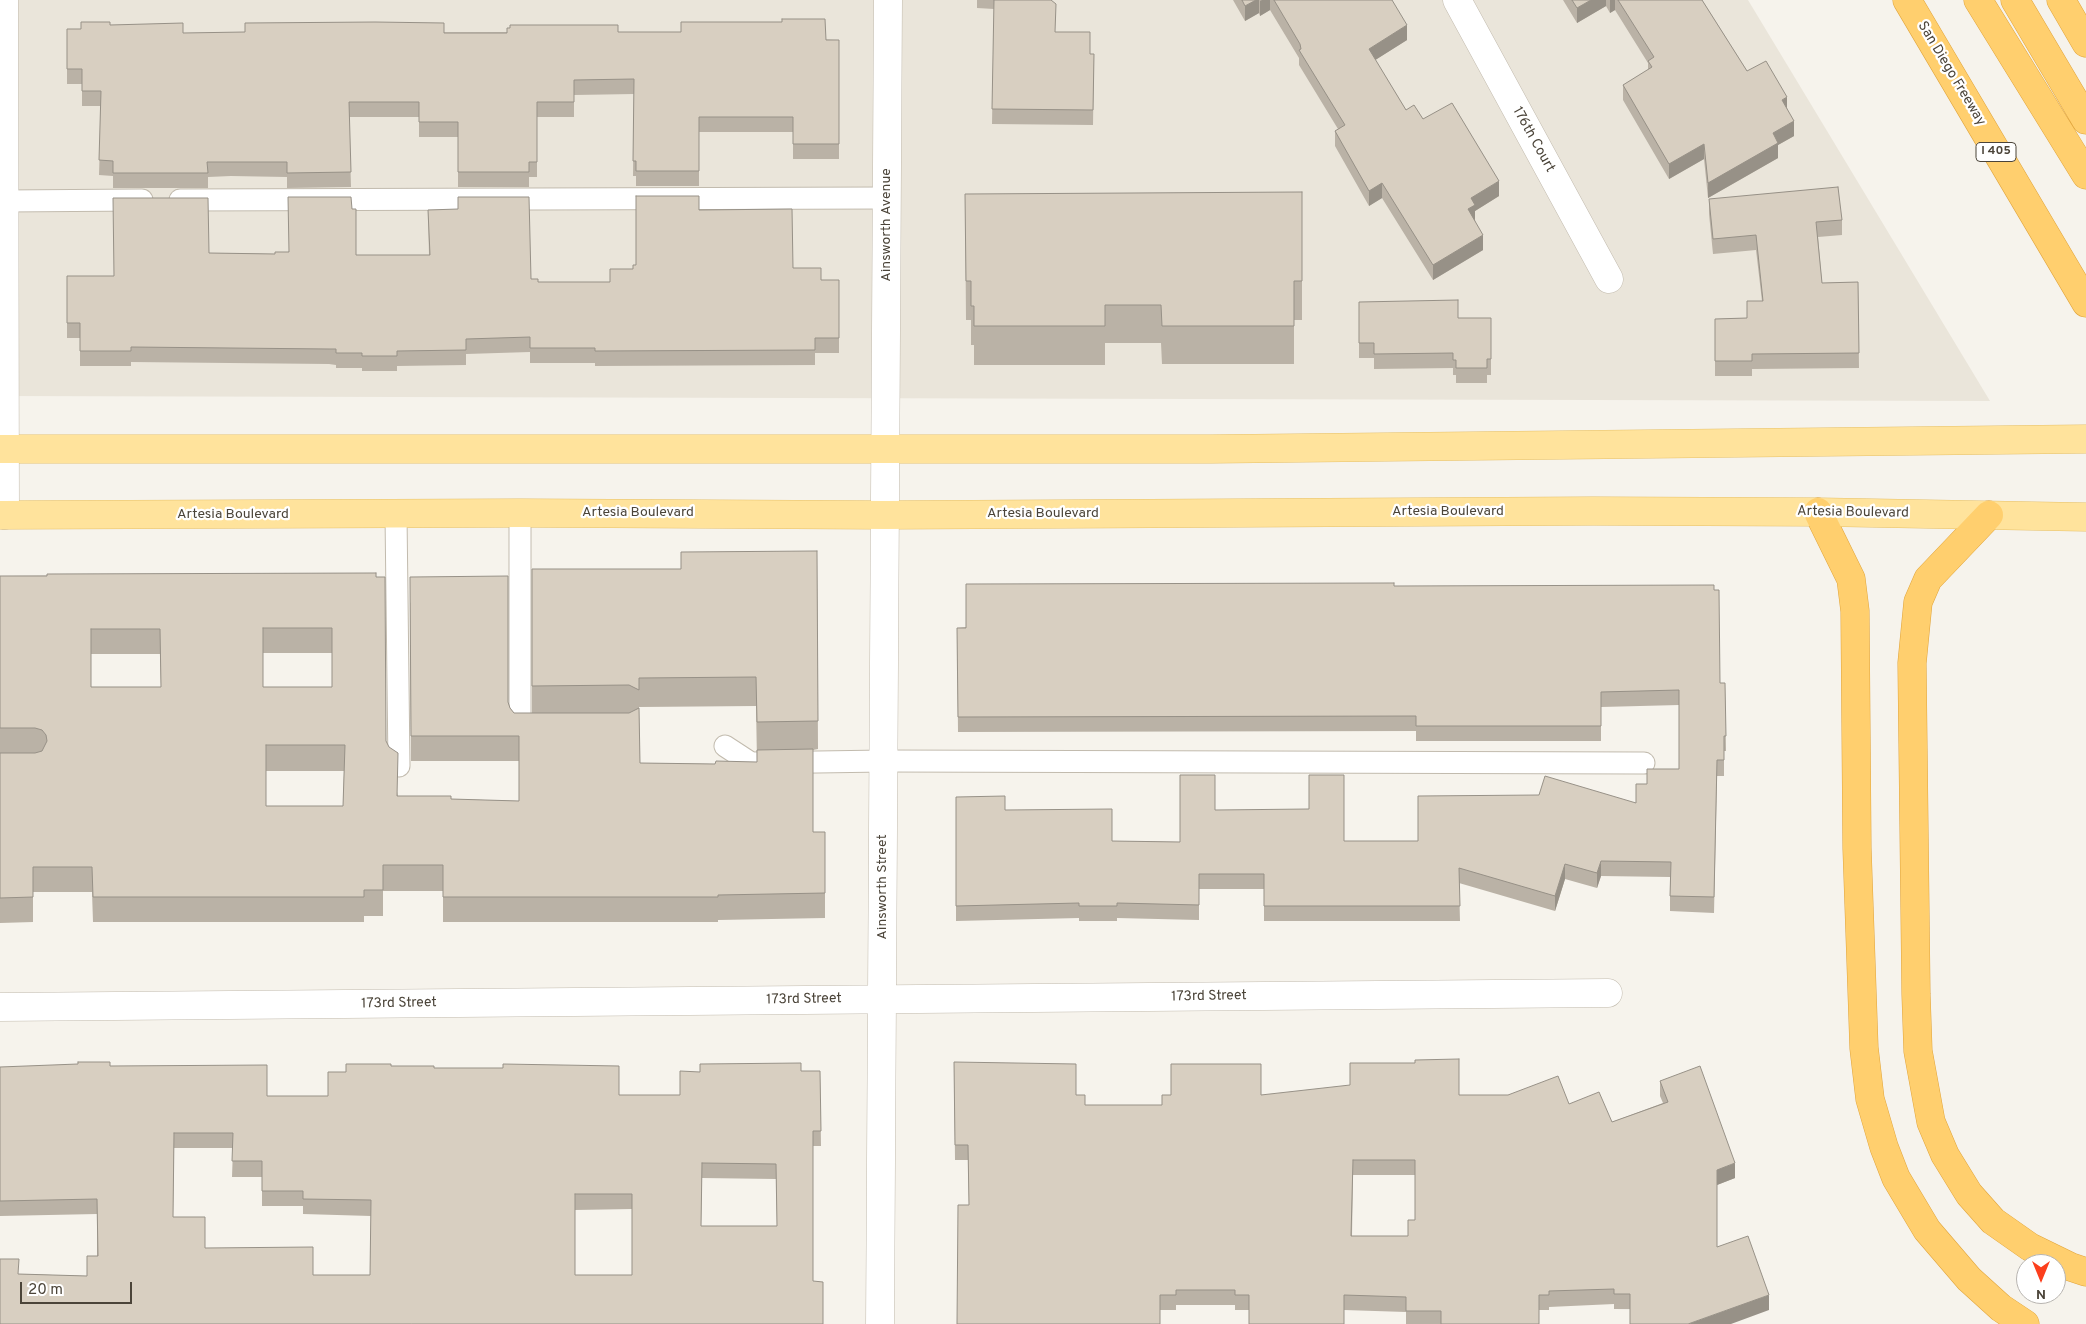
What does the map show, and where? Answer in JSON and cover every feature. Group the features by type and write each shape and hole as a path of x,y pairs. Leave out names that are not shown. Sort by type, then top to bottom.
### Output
{"highway":[{"name":"San Diego Freeway","path":"1907,0 2086,304"},
{"path":"1978,0 2086,175"},
{"path":"2015,0 2086,120"},
{"path":"2061,0 2086,43"},
{"path":"1818,512 1852,579 1855,610 1858,858 1864,1048 1870,1099 1884,1147 1896,1178 1927,1230 1969,1279 2000,1308 2025,1324"},
{"path":"1989,515 1928,579 1918,602 1912,664 1918,1051 1932,1122 1945,1155 1969,1194 1993,1221 2030,1247 2071,1267 2086,1272"}],"main road":[{"path":"2,449 1210,449 2086,439"},
{"name":"Artesia Boulevard","path":"2,515 520,513 885,515 1593,511 1818,512 2086,517"}],"street":[{"path":"2,515 4,0"},
{"name":"Ainsworth Avenue","path":"885,449 888,0"},
{"name":"176th Court","path":"1457,0 1609,279"},
{"name":"Ainsworth Street","path":"880,1324 885,449"},
{"name":"173rd Street","path":"0,1007 1608,993"}],"lane":[{"path":"4,201 887,198"},
{"path":"520,513 520,727 550,727"},
{"path":"396,514 399,766"},
{"path":"725,746 751,763 884,761 1644,763"}],"shaded area":[{"path":"0,0 1748,0 1990,401 0,396"}],"building":[{"path":"994,0 1051,0 1056,4 1055,32 1090,32 1090,54 1094,54 1093,110 992,109"},
{"path":"1242,0 1256,0 1245,6"},
{"path":"1274,0 1392,0 1407,25 1369,49 1406,110 1414,105 1423,119 1452,103 1499,181 1471,198 1475,205 1468,209 1483,235 1433,265 1382,183 1369,191 1335,131 1345,125 1299,50 1301,49 1300,44"},
{"path":"1572,0 1591,0 1577,8"},
{"path":"1618,0 1702,0 1747,71 1766,61 1787,97 1782,100 1794,121 1773,133 1778,143 1708,183 1704,144 1669,164 1623,85 1652,67 1648,61 1654,57"},
{"path":"782,19 825,19 826,40 839,40 839,144 793,144 793,117 699,117 699,171 636,171 636,161 633,161 634,79 574,80 574,102 537,102 537,162 529,162 529,172 458,172 458,122 419,122 419,102 349,102 351,172 287,173 287,162 207,162 208,173 113,173 113,161 99,160 101,91 82,91 82,69 67,69 67,29 81,29 81,22 110,22 110,25 183,23 183,33 245,32 245,23 444,23 444,33 507,33 507,28 510,28 510,25 618,25 618,32 681,32 681,22 782,22"},
{"path":"1838,187 1842,220 1816,222 1822,283 1858,282 1859,353 1752,354 1752,361 1715,361 1715,319 1747,318 1747,301 1763,301 1756,235 1713,239 1709,199"},
{"path":"1302,192 1302,281 1294,281 1294,326 1162,326 1161,305 1105,305 1105,326 974,326 974,306 971,306 971,281 966,281 965,194"},
{"path":"636,196 699,196 699,210 792,209 793,268 821,268 821,280 839,280 839,338 815,338 815,350 595,351 595,348 530,348 530,337 466,339 466,350 397,351 397,356 362,356 362,353 336,353 336,349 131,347 131,351 80,351 80,323 67,323 67,276 114,276 113,198 208,198 209,253 275,254 275,252 289,252 288,197 351,197 352,209 356,209 356,255 430,255 428,210 458,209 458,197 529,197 531,279 538,279 538,282 610,282 610,269 633,269 633,265 636,265"},
{"path":"1458,300 1458,318 1491,318 1491,359 1487,359 1487,368 1456,368 1456,360 1453,360 1453,353 1374,354 1374,343 1359,343 1359,302"},
{"path":"817,551 818,721 757,722 756,677 639,678 639,690 629,685 532,686 532,569 681,569 681,552"},
{"path":"376,573 376,577 385,577 386,741 389,747 398,753 397,796 451,796 451,799 519,801 519,736 411,736 410,577 508,576 508,702 514,713 629,713 639,708 640,763 715,764 716,761 757,762 757,750 813,749 813,832 825,832 825,893 718,895 718,897 443,897 443,865 383,865 383,890 364,890 364,897 93,897 92,867 33,867 33,897 0,898 0,753 35,753 42,751 47,741 46,735 42,730 35,728 0,728 0,576 47,576 47,574","holes":["263,628 332,628 332,687 263,687","91,629 160,629 161,687 91,687","266,745 345,745 343,806 266,806"]},
{"path":"1394,583 1394,586 1714,585 1714,590 1719,590 1720,683 1725,683 1726,736 1724,736 1724,760 1717,760 1714,897 1670,896 1671,862 1601,861 1597,873 1565,864 1555,896 1459,868 1460,906 1264,906 1264,874 1199,874 1199,905 1117,903 1117,906 1079,906 1079,903 956,906 956,797 1005,796 1005,810 1112,809 1112,841 1180,842 1180,775 1215,775 1215,810 1309,809 1309,775 1344,775 1344,841 1418,841 1418,796 1539,795 1545,776 1636,803 1636,784 1647,784 1647,769 1679,769 1679,690 1601,692 1601,726 1416,726 1416,716 958,717 957,628 966,628 966,584"},
{"path":"1459,1059 1459,1095 1508,1095 1558,1076 1569,1104 1599,1092 1612,1122 1668,1102 1660,1081 1700,1066 1735,1163 1717,1170 1717,1247 1748,1236 1769,1295 1688,1324 1630,1324 1630,1294 1614,1294 1614,1289 1549,1291 1549,1295 1539,1295 1539,1324 1441,1324 1441,1311 1406,1311 1406,1297 1344,1295 1344,1324 1249,1324 1249,1295 1235,1295 1235,1290 1176,1290 1176,1295 1160,1295 1160,1324 957,1324 958,1205 969,1205 968,1145 955,1145 954,1062 1076,1064 1076,1095 1085,1095 1085,1105 1162,1105 1162,1095 1171,1095 1171,1064 1261,1064 1261,1095 1350,1085 1350,1063 1415,1063 1415,1060","holes":["1353,1160 1415,1160 1415,1220 1408,1220 1408,1236 1351,1236"]},
{"path":"78,1062 110,1062 110,1066 267,1065 267,1096 328,1096 328,1072 346,1072 346,1064 391,1064 391,1066 434,1066 434,1068 503,1068 503,1064 619,1066 619,1095 680,1095 680,1071 700,1072 700,1064 801,1063 801,1071 820,1071 821,1131 813,1131 813,1281 823,1282 823,1324 0,1324 0,1259 19,1259 18,1274 87,1276 87,1256 98,1256 97,1199 0,1201 0,1067 78,1064","holes":["174,1133 233,1133 232,1161 262,1161 262,1191 303,1191 303,1199 371,1200 370,1275 313,1275 313,1247 205,1248 205,1217 173,1217","702,1163 776,1164 777,1226 701,1226","575,1194 632,1194 632,1275 575,1275"]}]}
